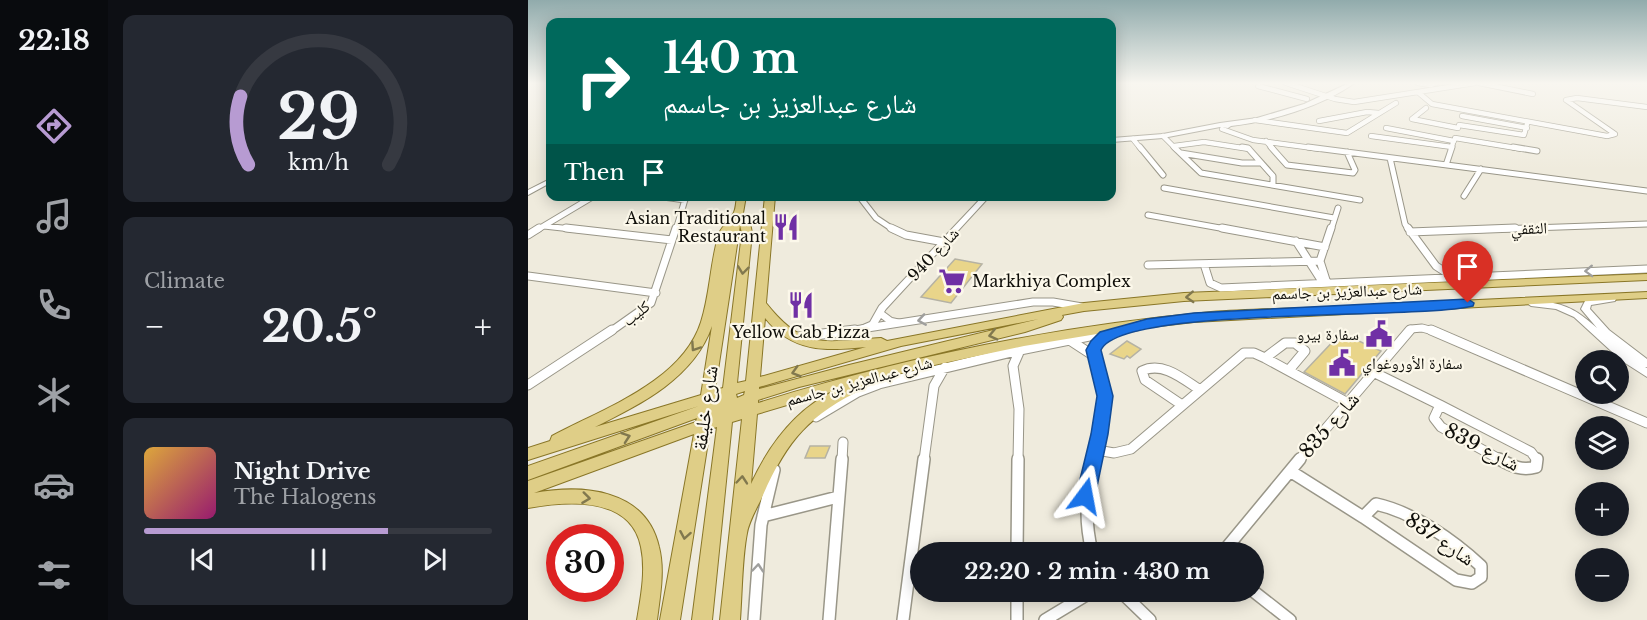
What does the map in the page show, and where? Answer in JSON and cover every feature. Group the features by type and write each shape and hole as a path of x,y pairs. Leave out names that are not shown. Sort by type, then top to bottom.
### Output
{"main road":[{"name":"شارع خليفة","path":"670,620 731,244 741,201"},
{"path":"730,620 749,398 771,201"},
{"path":"534,451 641,395 664,380 687,359 705,328 725,230 739,214 745,223 747,233 702,620"},
{"name":"شارع عبدالعزيز بن جاسمم","path":"749,398 900,342 1084,307 1152,300 1500,284 1645,273"},
{"path":"1455,277 1500,284"},
{"path":"1288,293 1325,283"},
{"name":"شارع عبدالعزيز بن جاسمم","path":"749,398 913,370 1035,340 1194,317 1647,295"},
{"path":"760,304 783,331 794,338 816,344 900,342"},
{"path":"528,473 749,398 888,359 1030,327 1068,310"},
{"path":"737,538 762,474 796,425 825,403 852,388 913,370"},
{"path":"534,451 705,412 749,398"},
{"path":"528,488 705,412"},
{"path":"528,501 556,496 584,496 610,501 632,514 643,528 650,545 652,577 647,620"}],"street":[{"path":"1116,140 1226,127 1290,112"},
{"path":"1319,121 1367,112 1378,113"},
{"path":"1421,112 1412,119 1459,127 1526,134 1527,126 1459,112"},
{"path":"1463,113 1611,136 1615,134 1583,112"},
{"path":"1255,120 1347,133 1378,113"},
{"path":"1446,165 1463,113"},
{"path":"1226,127 1250,139 1647,192"},
{"path":"1386,128 1537,151"},
{"path":"1163,136 1201,173 1360,200"},
{"path":"1371,136 1452,147"},
{"path":"1434,137 1434,145"},
{"path":"1133,139 1163,175"},
{"path":"1248,148 1250,139"},
{"path":"1266,141 1283,163 1294,167 1353,173 1355,170 1347,152"},
{"path":"1174,146 1204,142 1248,148 1273,176 1273,185"},
{"path":"1181,153 1242,163 1260,163"},
{"path":"1390,158 1405,224 1436,267 1455,277"},
{"path":"1464,196 1481,170"},
{"path":"528,191 546,182"},
{"path":"1164,188 1334,218"},
{"path":"528,235 586,201"},
{"name":"كليب","path":"528,385 639,314 651,303 685,201"},
{"path":"863,201 875,218 885,226 942,245"},
{"name":"شارع 940","path":"859,330 873,324 882,308 982,201"},
{"path":"1325,283 1320,261 1338,208"},
{"path":"1148,215 1325,247"},
{"name":"الثقفي","path":"1410,232 1647,224"},
{"path":"544,226 672,240"},
{"path":"1296,241 1325,283"},
{"path":"1148,265 1320,261"},
{"name":"شارع عبدالعزيز بن جاسمم","path":"1204,264 1210,283 1221,288 1299,282 1645,273"},
{"path":"1430,279 1436,273 1436,267"},
{"path":"528,276 656,293"},
{"path":"1625,296 1620,299 1592,302 1585,306 1601,332 1647,373"},
{"name":"شارع عبدالعزيز بن جاسمم","path":"794,338 1044,301 1084,307"},
{"path":"1513,301 1547,304 1565,309 1647,364"},
{"path":"880,313 889,321 903,323"},
{"name":"شارع عبدالعزيز بن جاسمم","path":"763,516 767,489 775,466 792,442 816,417 858,392 913,370 945,367 1020,350 1105,335 1147,324"},
{"name":"شارع 835","path":"1229,542 1411,329 1430,329 1647,423"},
{"path":"1089,542 1084,515 1085,496 1097,450 1105,396 1094,356 1096,344 1105,335"},
{"path":"1071,341 1094,356"},
{"path":"1265,358 1282,343 1291,341 1300,345 1305,351 1304,354 1288,370"},
{"path":"1017,542 1019,409 1013,366 1020,350"},
{"path":"1097,450 1114,453 1131,449 1244,353 1254,353 1265,358 1348,403"},
{"path":"998,355 1013,366"},
{"path":"1182,405 1145,380 1142,371 1150,366 1158,366 1200,390"},
{"path":"903,620 934,386 945,367"},
{"path":"913,370 934,386"},
{"name":"شارع 839","path":"1375,373 1440,405 1531,452 1537,458 1536,467 1526,470 1514,467 1441,427 1434,418 1440,405"},
{"path":"829,620 843,441"},
{"name":"شارع 837","path":"1290,471 1456,580 1472,583 1482,577 1481,566 1467,553 1393,508 1376,504 1363,518"},
{"path":"754,620 763,516 838,497"},
{"path":"1264,600 1290,620"},
{"path":"1017,602 1017,620"},
{"path":"1045,620 1075,602"},
{"path":"1131,602 1150,620"}],"building":[{"name":"Markhiya Complex","path":"955,259 982,264 951,303 921,297"},
{"name":"سفارة الأوروغواي","path":"1341,333 1381,351 1345,394 1304,372"},
{"path":"1127,341 1141,349 1130,358 1127,356 1124,359 1110,354"},
{"path":"810,446 830,446 825,458 805,458"}],"place":[{"name":"Asian Traditional Restaurant","path":"786,227"},
{"name":"Markhiya Complex","path":"952,281"},
{"name":"Yellow Cab Pizza","path":"801,305"},
{"name":"سفارة بيرو","path":"1379,334"},
{"name":"سفارة الأوروغواي","path":"1342,363"}],"route":[{"path":"1085,496 1097,450 1105,396 1094,350 1096,344 1105,335 1147,324 1194,317 1468,303"}]}
